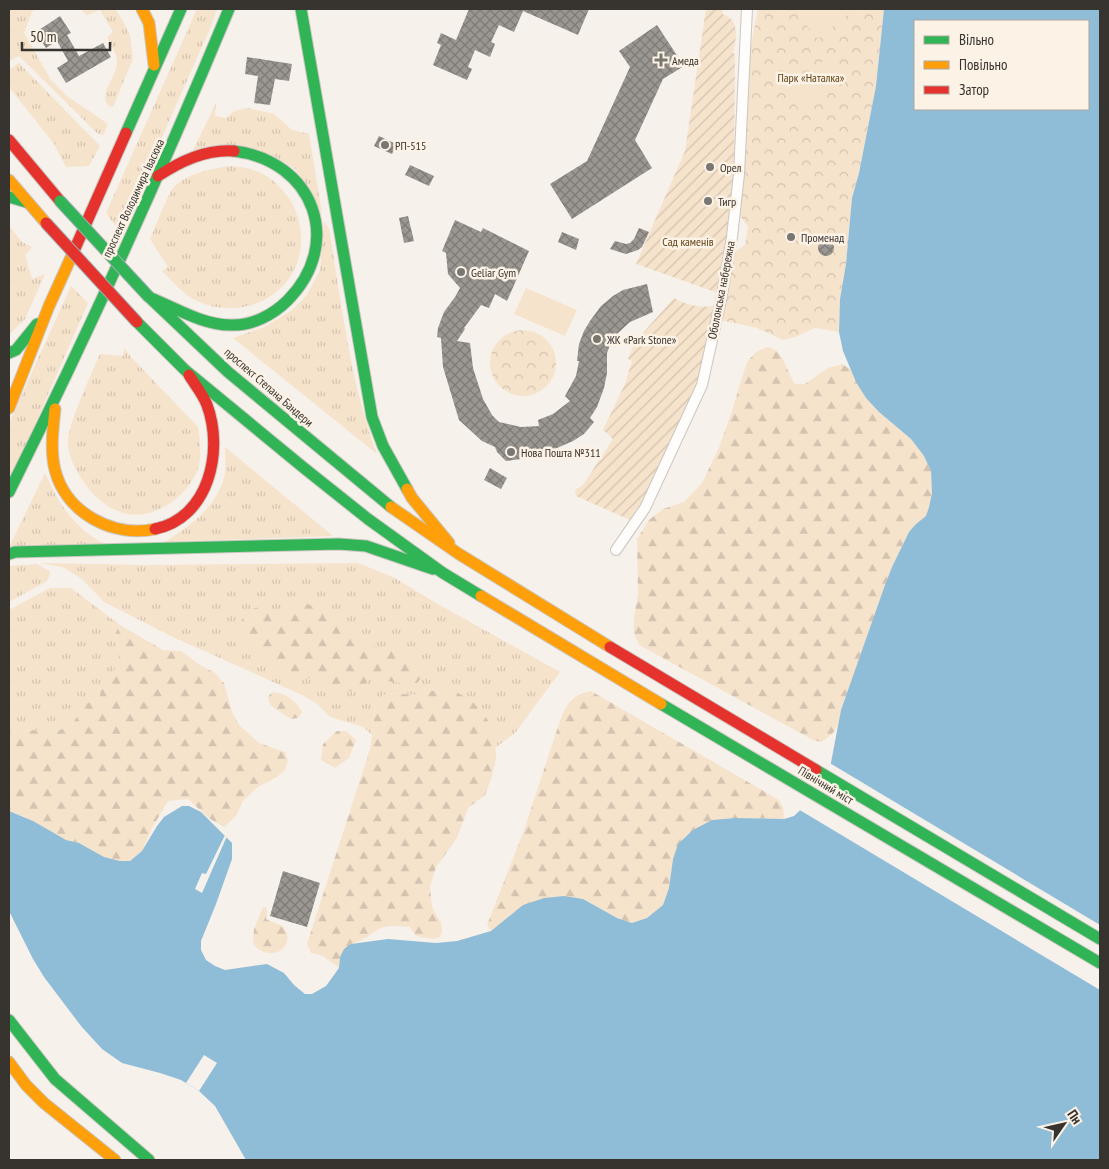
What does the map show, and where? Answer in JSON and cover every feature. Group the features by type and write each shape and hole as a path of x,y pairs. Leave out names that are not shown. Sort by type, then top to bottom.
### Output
{"main road":[{"path":"142,9 149,23 154,68"},
{"path":"9,408 49,306 181,9"},
{"name":"проспект Володимира Івасюка","path":"57,397 183,122 229,9"},
{"path":"302,9 372,417 383,446 412,498 459,554"},
{"name":"проспект Степана Бандери","path":"9,140 60,201 149,297 228,372 383,501 459,554 548,611"},
{"path":"149,297 224,325 244,324 258,320 274,312 300,290 310,271 317,249 316,224 310,201 298,181 282,166 263,157 222,150 181,162 158,176"},
{"path":"9,180 26,202 137,322 185,370 368,519 443,572"},
{"path":"9,197 26,202"},
{"path":"9,353 16,350 49,306"},
{"path":"57,397 52,432 54,463 56,475 65,492 79,509 93,520 126,532 141,532 162,527 188,511 201,495 211,473 215,441 208,407 185,370"},
{"path":"9,492 57,397"},
{"path":"9,554 15,552 340,544 366,546 443,572"},
{"name":"Північний міст","path":"443,572 537,631 1100,963"},
{"name":"Північний міст","path":"548,611 1100,939"},
{"path":"9,1020 55,1079 149,1160"},
{"path":"9,1062 26,1085 44,1103 115,1160"}],"street":[{"name":"Оболонська набережна","path":"616,550 645,508 702,385 721,300 732,237 739,174 747,9"}],"green space":[{"path":"9,9 35,9 24,33 51,80 67,96 108,124 103,135 97,133 19,56 9,61"},
{"path":"83,9 116,10 130,36 133,59 113,107 109,106 105,96 117,63 115,53 107,37 113,32 100,10 87,15 83,12"},
{"path":"197,9 217,9 120,232 106,213"},
{"name":"Сад каменів","path":"706,9 723,9 722,14 732,20 736,30 733,53 735,54 734,185 718,293 636,264 685,151"},
{"name":"Парк «Наталка»","path":"758,9 884,9 876,86 859,173 852,198 846,264 840,299 839,332 815,328 783,340 757,328 720,320 732,254 745,245 748,227 738,213 746,71"},
{"path":"806,9 854,9 818,39 798,15"},
{"path":"827,58 844,80 803,114 785,92"},
{"path":"19,63 100,146 89,166 66,167 54,144 9,87 9,70"},
{"path":"216,103 215,116 226,118 234,111 248,108 274,114 292,130 309,134 322,214 309,188 294,168 270,154 192,152"},
{"path":"231,166 248,168 258,172 278,185 288,196 293,206 301,233 300,253 293,271 283,286 269,297 253,305 235,308 216,307 197,301 183,292 162,271 168,267 150,239 173,188 193,175"},
{"path":"324,221 329,229 353,371 377,454 233,338 264,327 291,311 306,296 320,270"},
{"path":"9,226 22,242 32,247 25,255 32,279 45,274 25,319 9,335"},
{"path":"71,286 88,303 29,438 9,477 9,423"},
{"path":"526,288 577,310 565,336 514,314"},
{"path":"674,298 703,307 714,306 699,384 642,509 630,520 576,496 575,490 583,485 613,439 603,430 625,384 632,361 628,359 635,342"},
{"path":"523,330 536,332 546,340 554,350 556,363 554,376 546,386 536,394 523,396 510,394 500,386 492,376 490,363 492,350 500,340 510,332"},
{"path":"767,347 773,349 781,356 795,384 805,384 828,368 842,364 850,369 866,398 879,412 911,439 924,456 931,471 932,493 926,516 909,532 892,567 841,710 838,725 834,732 821,742 813,740 639,645 634,633 634,617 638,594 637,539 649,520 663,509 684,502 702,483 718,450 747,362 756,352"},
{"path":"124,348 198,427 199,464 191,483 172,502 158,510 144,514 119,512 107,506 96,497 78,473 68,449 68,440 73,420 100,354 123,356"},
{"path":"225,447 333,536 165,542 202,514 216,496 225,474"},
{"path":"45,473 56,496 69,515 84,531 106,545 9,547"},
{"path":"39,563 143,565 358,563 395,578 560,672 515,733 495,748 495,733 486,717 439,689 417,695 388,693 376,704 372,735 363,727 330,717 316,703 302,695 175,638 104,602 82,579 63,567"},
{"path":"37,564 49,571 50,575 47,581 9,602 9,566"},
{"path":"50,588 71,588 120,625 115,634 119,659 114,671 101,685 100,696 84,705 72,725 55,732 36,730 9,732 9,610"},
{"path":"301,600 338,622 367,644 399,652 419,661 426,672 417,683 369,680 356,691 344,691 331,684 287,672 273,664 264,651 245,644 239,638 238,629 244,615 252,609 262,606 279,612"},
{"path":"120,625 163,650 181,651 215,673 224,683 232,712 239,725 259,743 285,752 288,761 285,770 277,777 258,787 243,801 236,816 224,827 210,819 188,799 168,801 152,828 142,851 130,861 120,861 104,857 79,843 55,835 23,816 9,811 9,732 36,730 55,732 72,725 84,705 100,696 101,685 114,671 119,659 115,634"},
{"path":"439,689 456,692 471,700 486,717 495,733 496,759 485,795 468,808 457,838 436,867 430,887 432,907 441,923 442,931 440,937 433,939 416,936 410,927 384,927 351,944 340,957 339,968 323,956 311,953 307,944 370,749 376,704 380,696 388,693 417,695"},
{"path":"591,691 779,800 783,807 784,819 735,818 712,820 673,859 669,888 663,905 647,918 632,923 617,918 583,899 513,913 491,931 487,925 523,833 561,718 566,707 575,697"},
{"path":"272,692 286,696 297,704 302,712 298,718 291,719 270,705 268,697"},
{"path":"337,731 346,731 356,740 349,758 335,768 321,760 323,744"},
{"path":"263,907 267,908 266,919 282,926 287,935 285,947 274,953 260,950 253,944 254,929"}],"water":[{"path":"884,9 1100,9 1100,1160 246,1160 215,1106 199,1091 181,1080 122,1063 102,1049 81,1026 44,977 9,911 9,811 33,821 66,840 79,843 104,857 120,861 130,861 142,851 164,817 182,806 189,806 201,812 232,843 232,859 201,941 201,950 206,960 225,970 267,964 284,973 305,994 312,994 326,986 339,968 340,957 344,949 351,944 388,939 436,943 457,941 491,931 523,905 544,898 564,896 583,899 617,918 632,923 647,918 663,905 669,888 673,859 678,844 693,830 712,820 735,818 784,819 794,816 813,798 830,768 841,710 885,585 909,532 926,516 932,493 931,471 924,456 911,439 879,412 866,398 856,382 843,351 839,332 840,299 846,264 852,198 859,173 876,86"}],"pier":[{"path":"828,762 1100,925 1100,990 798,809 811,797"},
{"path":"225,835 227,836 202,893 195,889 202,873 206,874"},
{"path":"204,1055 217,1063 199,1091 186,1083"}],"building":[{"path":"469,9 589,9 578,35 523,11 514,32 499,25 491,42 495,44 490,57 475,50 468,67 472,69 467,80 433,65 441,45 437,43 441,33 456,40"},
{"path":"60,16 71,33 67,35 79,56 103,43 111,57 66,83 57,68 68,61 57,41 46,48 36,32"},
{"path":"657,25 684,66 663,79 635,140 652,168 572,219 550,184 587,161 630,67 619,51"},
{"path":"247,57 292,64 289,81 275,79 270,105 254,103 258,76 245,74"},
{"name":"РП-515","path":"379,136 396,144 392,154 374,146"},
{"path":"410,165 434,176 429,186 405,175"},
{"path":"408,216 414,241 404,243 399,218"},
{"name":"ЖК «Park Stone»","path":"455,220 481,232 483,228 529,251 507,301 495,294 489,308 481,305 457,341 470,343 473,368 483,399 492,415 499,422 521,427 539,426 538,420 553,414 570,401 565,396 576,376 579,361 577,361 579,344 590,321 601,306 613,296 623,290 647,284 653,312 630,322 611,342 607,353 607,373 604,388 597,407 590,418 594,422 584,434 573,441 557,448 533,452 521,459 506,461 497,452 495,447 482,441 459,420 443,367 441,338 437,337 444,312 460,288 448,274 446,253 442,251"},
{"path":"639,228 649,232 642,247 638,250 626,254 610,249 615,241 626,244 630,243"},
{"path":"562,232 579,239 576,250 558,242"},
{"path":"823,240 829,240 834,245 832,254 823,256 818,251 818,245"},
{"path":"490,468 507,478 501,489 484,480"},
{"path":"283,871 320,883 307,927 270,916"}],"traffic: fast":[{"path":"126,133 181,9"},
{"path":"9,492 123,253 229,9"},
{"path":"301,9 372,417 383,446 407,489"},
{"path":"151,298 210,322 230,325 246,324 269,315 276,310 288,300 305,278 314,254 317,230 312,208 301,188 284,170 262,158 234,151"},
{"path":"9,197 26,202"},
{"path":"60,201 149,297"},
{"path":"149,297 228,372 391,507"},
{"path":"137,322 185,370 368,519 443,573 481,596"},
{"path":"9,353 16,350 37,324"},
{"path":"9,554 15,552 339,544 366,546 433,569"},
{"path":"661,704 1100,963"},
{"path":"816,770 1100,939"},
{"path":"9,1020 55,1079 149,1160"}],"traffic: slow":[{"path":"142,9 149,23 154,65"},
{"path":"9,180 46,223"},
{"path":"9,408 49,306 73,253"},
{"path":"55,409 52,440 53,462 61,485 69,499 80,510 108,526 123,530 155,529"},
{"path":"407,489 412,498 449,543"},
{"path":"391,507 459,554 610,647"},
{"path":"481,596 661,704"},
{"path":"9,1062 26,1085 44,1103 115,1160"}],"traffic: jam":[{"path":"73,253 126,133"},
{"path":"9,140 60,201"},
{"path":"158,176 194,157 214,152 234,151"},
{"path":"46,223 137,322"},
{"path":"155,529 173,522 188,511 200,497 208,480 212,462 214,442 212,423 207,405 189,375"},
{"path":"610,647 816,770"}],"place":[{"name":"Амеда","path":"661,60"},
{"name":"РП-515","path":"385,145"},
{"name":"Орел","path":"710,167"},
{"name":"Тигр","path":"708,201"},
{"name":"Променад","path":"791,237"},
{"name":"Geliar Gym","path":"461,272"},
{"name":"ЖК «Park Stone»","path":"597,339"},
{"name":"Нова Пошта №311","path":"511,452"}]}
